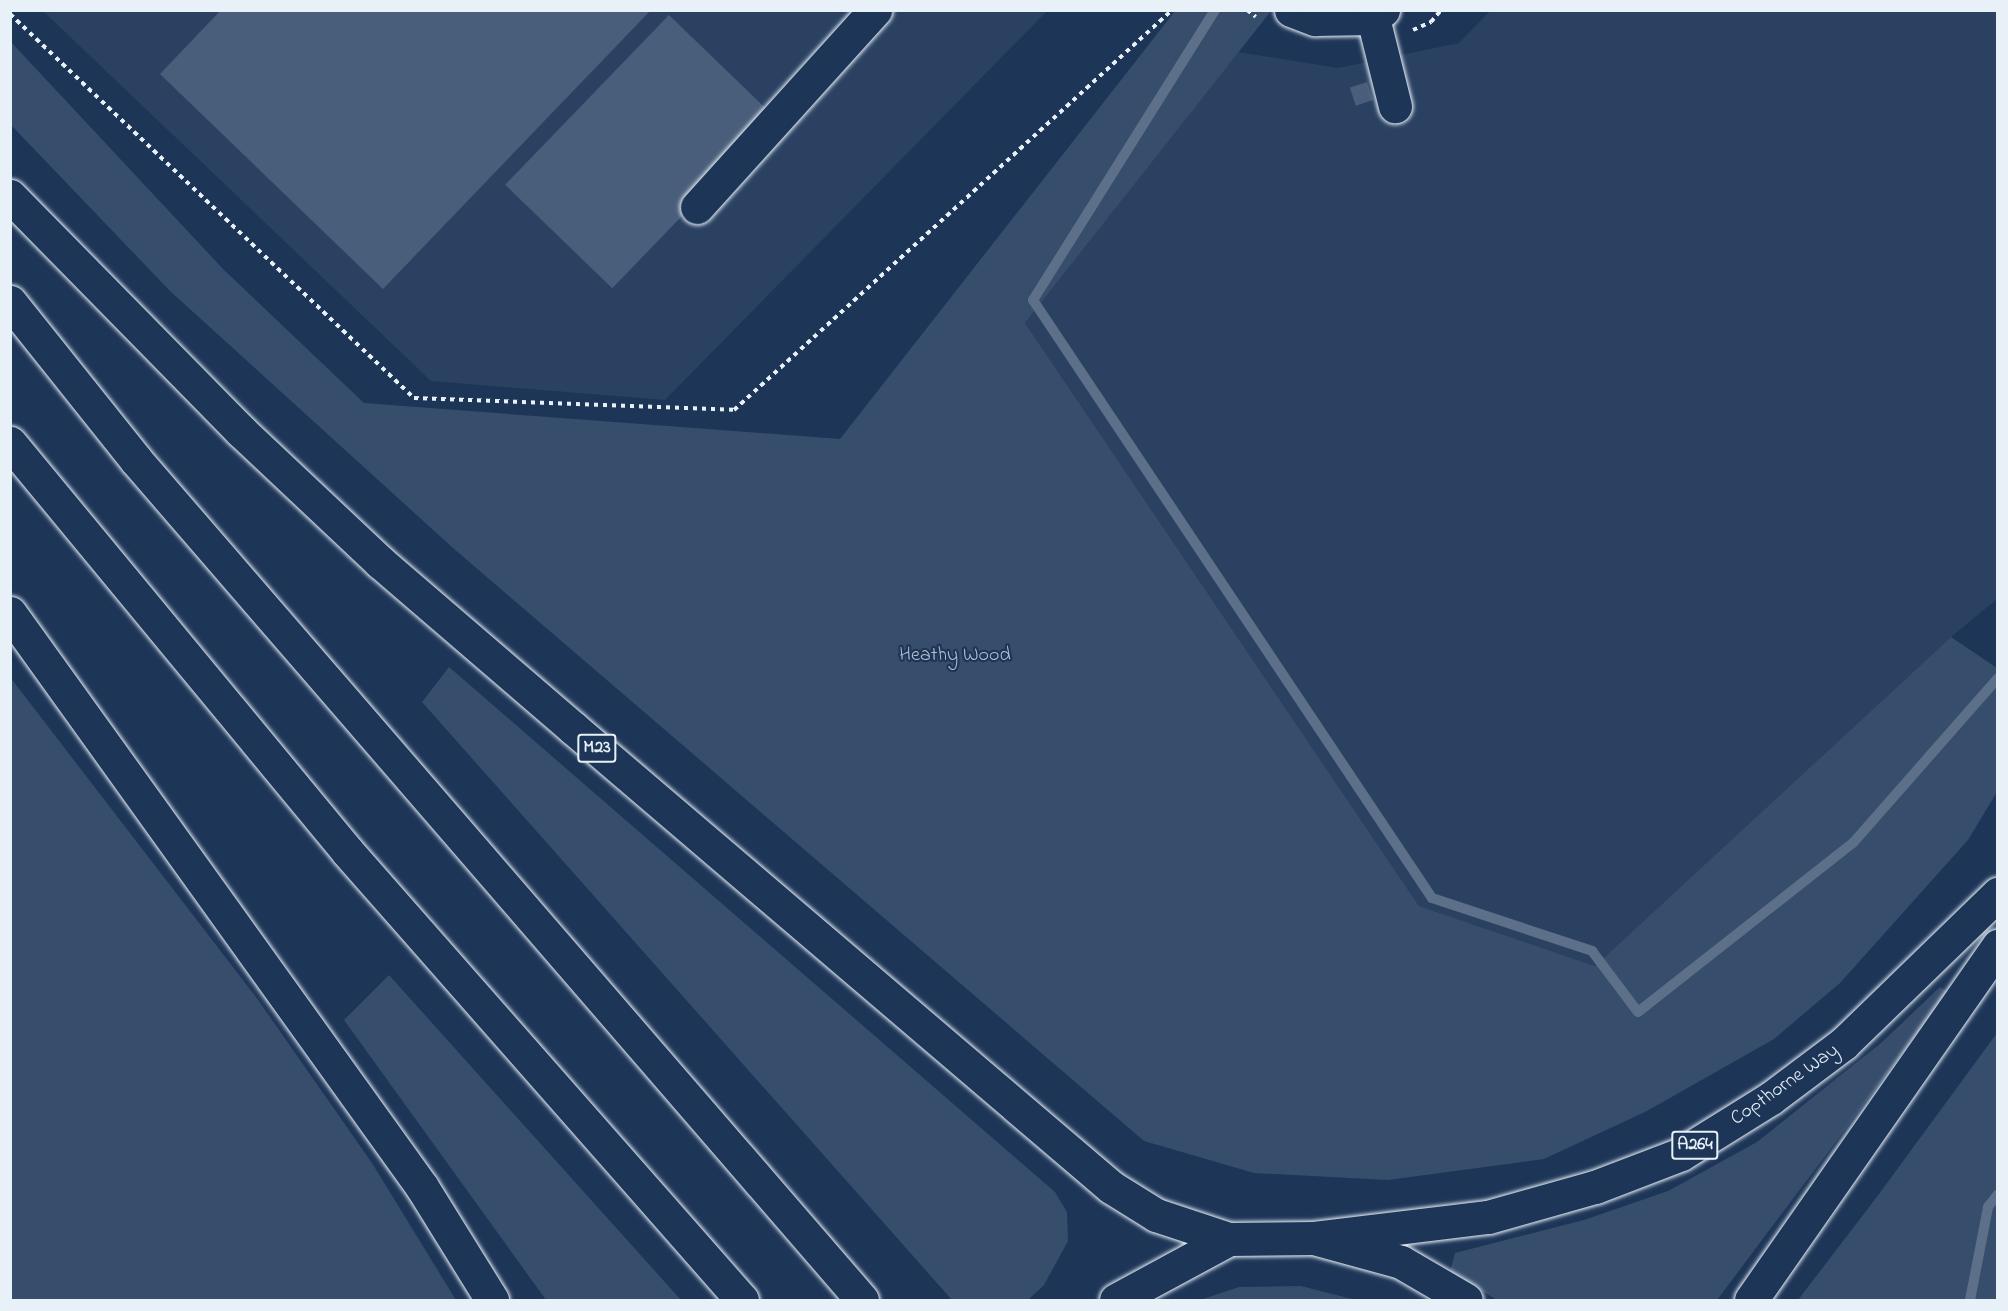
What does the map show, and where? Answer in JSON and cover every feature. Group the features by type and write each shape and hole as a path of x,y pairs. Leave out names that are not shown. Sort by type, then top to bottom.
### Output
{"main road":[{"path":"698,207 875,10"},
{"path":"1291,10 1315,19 1378,14 1395,106"},
{"name":"M23","path":"10,196 241,431 380,562 600,751 1111,1187 1156,1215 1229,1239"},
{"path":"10,302 136,460 862,1300"},
{"path":"10,443 347,851 742,1300"},
{"path":"10,613 422,1187 492,1300"},
{"name":"Copthorne Way","path":"1314,1238 1488,1216 1595,1187 1681,1154 1771,1098 1843,1044 1998,894"},
{"path":"1751,1300 1998,946"},
{"path":"1116,1300 1229,1239 1314,1238 1401,1262 1466,1300"}],"path":[{"path":"10,14 414,398 734,410 1172,10"}],"shaded area":[{"path":"43,11 1047,11 665,400 431,381"},
{"path":"1490,11 1997,11 1997,599 1951,637 1595,966 1419,906 1025,323 1238,52 1338,68 1459,43"}],"green space":[{"name":"Heathy Wood","path":"1175,11 1271,11 1025,323 1419,906 1595,966 1951,637 1997,668 1997,792 1968,840 1840,983 1774,1039 1647,1111 1544,1159 1388,1180 1254,1173 1144,1141 453,548 170,291 11,125 11,42 223,269 364,403 840,439"},
{"path":"449,667 1055,1192 1067,1212 1068,1241 1044,1285 1028,1300 952,1300 422,702"},
{"path":"10,677 256,997 372,1163 456,1300 11,1300"},
{"path":"389,975 681,1300 546,1300 344,1020"},
{"path":"1940,987 1948,992 1717,1300 1497,1300 1450,1272 1455,1253 1584,1220 1668,1191 1757,1142 1881,1043"},
{"path":"1997,1033 1997,1300 1798,1300 1879,1194"},
{"path":"1301,1286 1356,1300 1200,1300 1239,1287"}],"building":[{"path":"221,10 651,10 383,289 160,74"},
{"path":"669,15 776,119 612,288 505,185"},
{"path":"1367,82 1373,100 1356,106 1350,88"}],"waterway":[{"path":"1215,10 1033,300 1432,898 1592,951 1638,1012 1853,843 1998,678"},
{"path":"1970,1300 1988,1207 1998,1194"}]}
